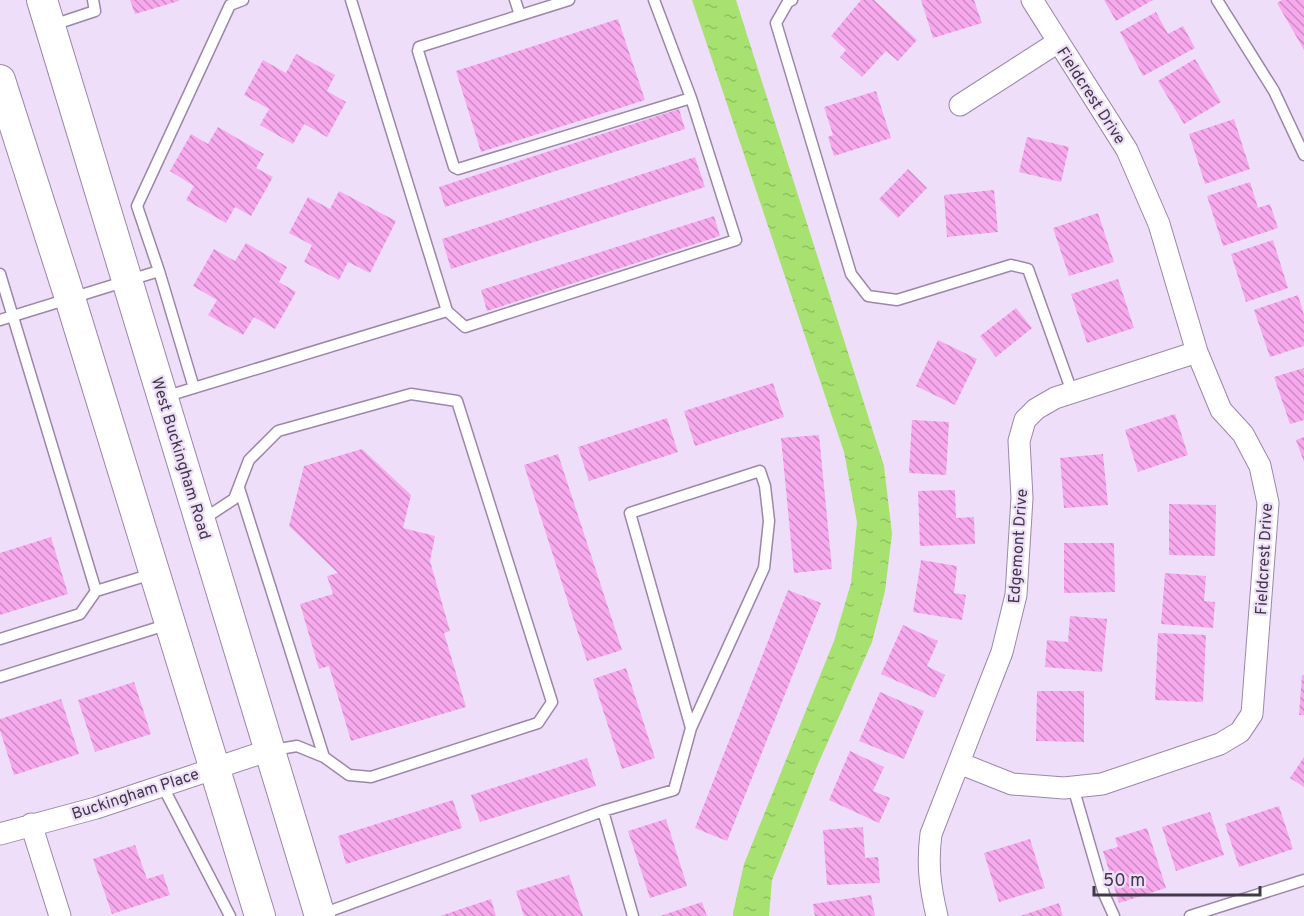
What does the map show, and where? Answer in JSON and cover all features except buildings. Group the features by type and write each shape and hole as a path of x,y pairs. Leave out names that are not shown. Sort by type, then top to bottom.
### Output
{"main road":[{"name":"West Buckingham Road","path":"46,13 320,915"},
{"path":"0,80 70,298 260,916"}],"street":[{"name":"Fieldcrest Drive","path":"959,764 1012,784 1073,787 1102,784 1220,744 1240,732 1252,714 1268,503 1260,466 1243,434 1221,410 1197,352 1159,224 1127,150 1032,0"},
{"path":"960,105 1058,42"},
{"name":"Edgemont Drive","path":"937,916 928,858 931,834 1002,652 1016,595 1022,498 1019,441 1025,420 1035,409 1055,398 1197,352"},
{"name":"Buckingham Place","path":"0,834 96,808 213,767 270,750"},
{"path":"31,824 60,916"}],"lane":[{"path":"46,13 95,11 93,0"},
{"path":"194,388 137,206 230,5 243,0"},
{"path":"351,0 447,311 465,327 736,240 691,98 654,0"},
{"path":"515,0 520,15"},
{"path":"569,0 419,47 418,51 454,167 458,169 691,98"},
{"path":"792,0 788,2 776,23 851,274 868,296 897,300 1011,265 1028,269 1072,392"},
{"path":"1217,0 1274,91 1304,155"},
{"path":"0,320 159,271"},
{"path":"0,273 96,591"},
{"path":"164,397 447,311"},
{"path":"201,520 234,499 249,460 278,431 411,394 458,401 552,702 538,723 371,777 349,776 324,757 297,746 270,750"},
{"path":"320,915 603,811 674,790 691,729 764,568 769,521 765,486 760,471 630,513 691,729"},
{"path":"238,488 324,757"},
{"path":"0,639 80,614 96,591 154,574"},
{"path":"0,677 170,624"},
{"path":"162,785 230,916"},
{"path":"1073,787 1104,894 1114,916"},
{"path":"603,811 633,916"},
{"path":"1190,916 1304,880"}],"water":[{"path":"692,0 736,0 884,466 892,534 885,591 872,642 818,764 772,880 769,916 733,916 733,913 744,864 834,641 851,583 857,522 844,452"}]}
